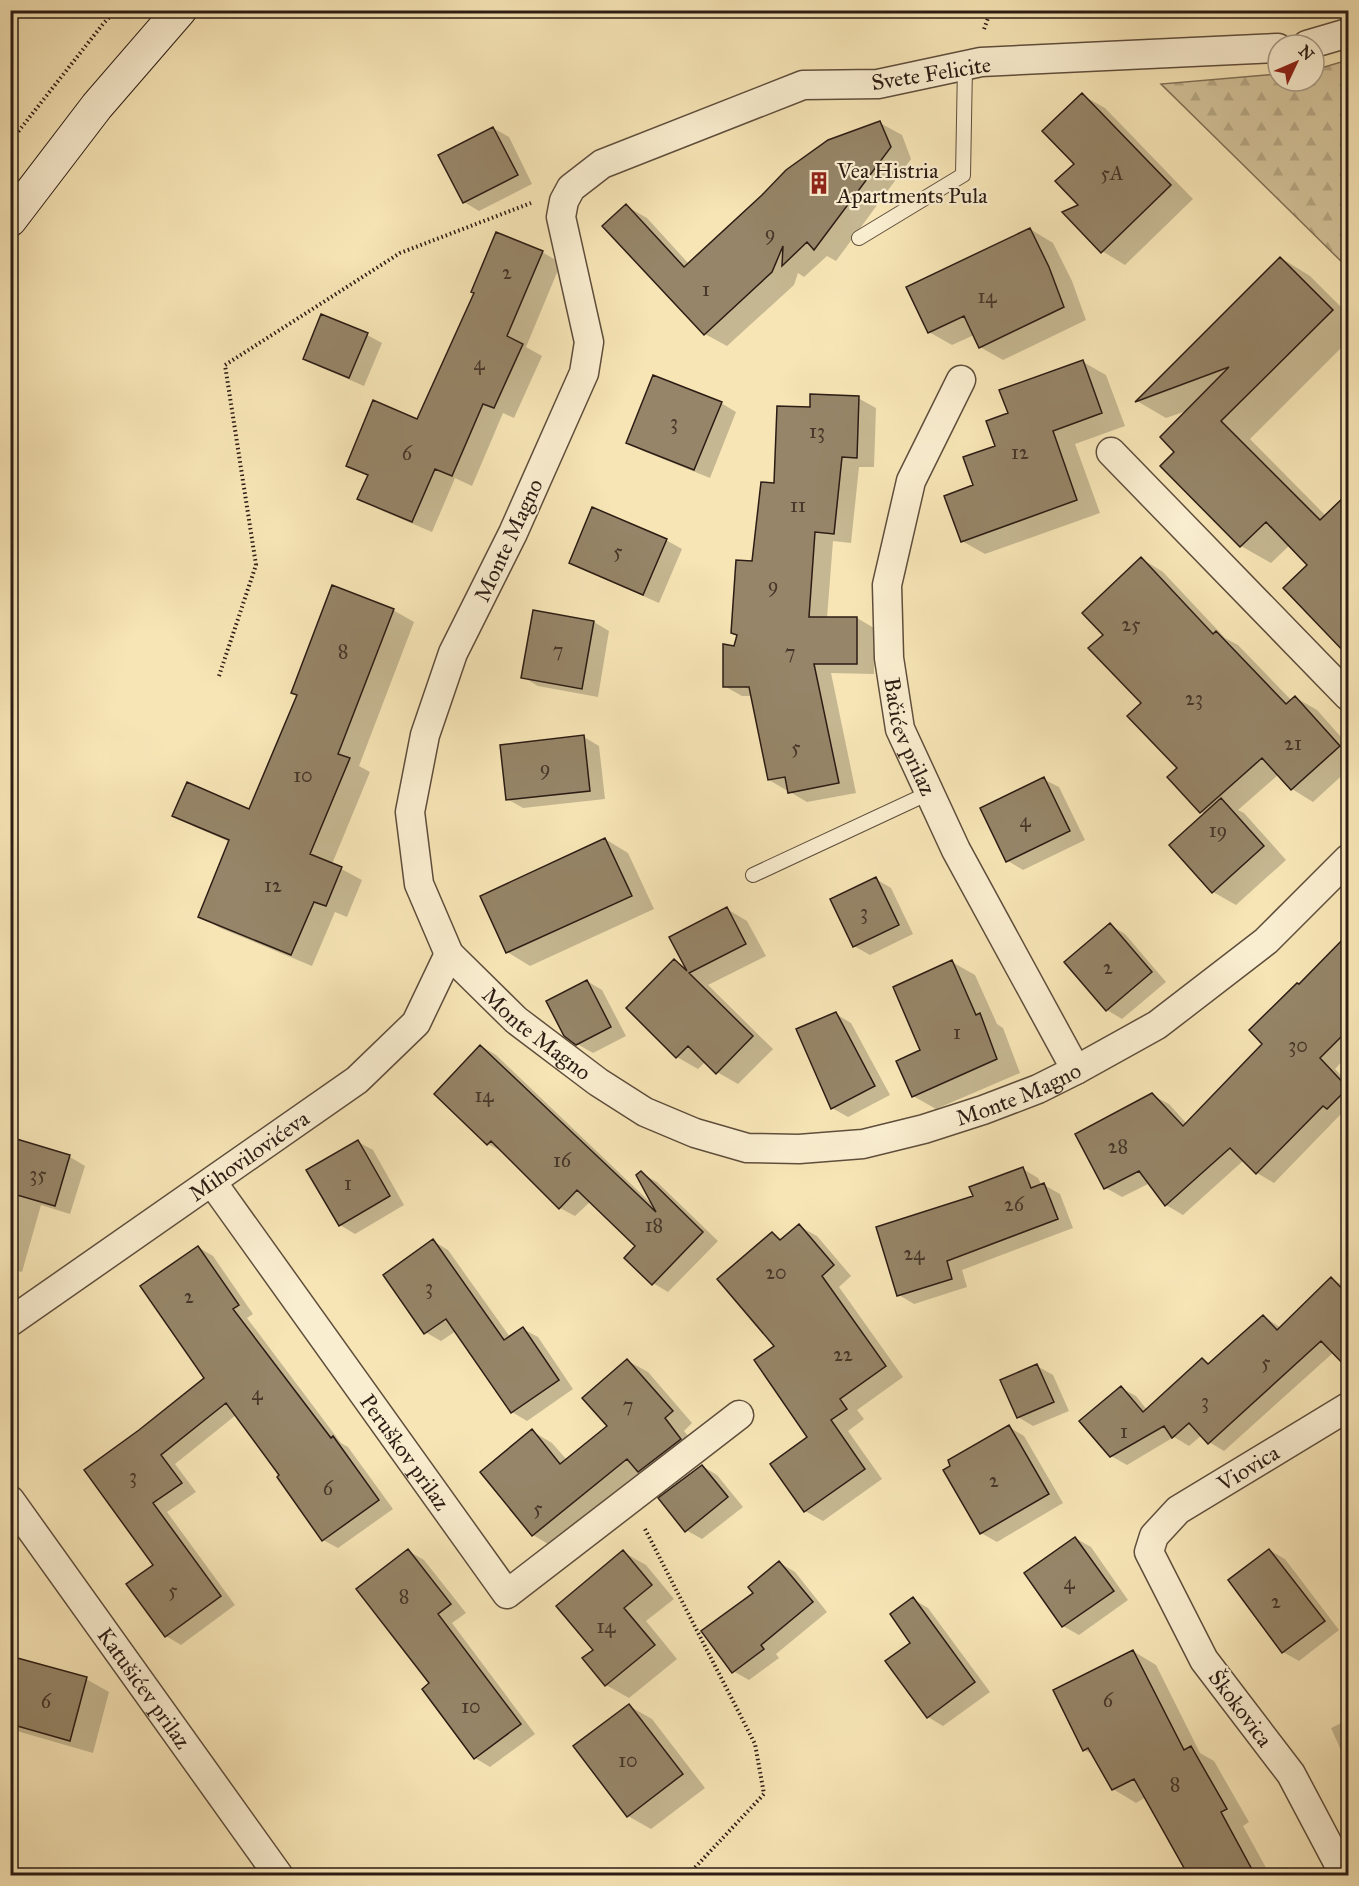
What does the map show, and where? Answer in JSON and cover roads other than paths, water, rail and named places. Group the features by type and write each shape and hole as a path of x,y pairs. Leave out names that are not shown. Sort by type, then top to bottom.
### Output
{"main road":[{"path":"10,220 97,106 180,10"}],"street":[{"path":"1326,39 1348,33"},
{"name":"Svete Felicite","path":"571,188 602,164 803,85 878,84 981,62 1266,49"},
{"name":"Monte Magno","path":"571,188 564,201 561,217 589,342 584,373 513,533 453,653 425,735 410,812 419,884 449,954 516,1020 598,1082 645,1112 695,1133 747,1148 799,1149 873,1142 924,1129 1038,1089 1157,1025 1257,948 1348,859"},
{"name":"Bačićev prilaz","path":"961,380 910,481 887,585 889,658 900,729 956,850 1076,1070"},
{"path":"1111,452 1348,696"},
{"name":"Mihovilovićeva","path":"10,1322 357,1080 416,1023 449,954"},
{"name":"Peruškov prilaz","path":"212,1182 507,1594 739,1414"},
{"name":"Viovica","path":"1154,1536 1178,1510 1348,1407"},
{"name":"Katušićev prilaz","path":"10,1500 279,1875"},
{"name":"Škokovica","path":"1154,1536 1149,1552 1204,1660 1291,1774 1345,1875"}],"lane":[{"path":"860,238 963,174 965,66"},
{"path":"753,875 929,793"}],"place":[{"name":"Vea Histria Apartments Pula","path":"819,183"}]}
